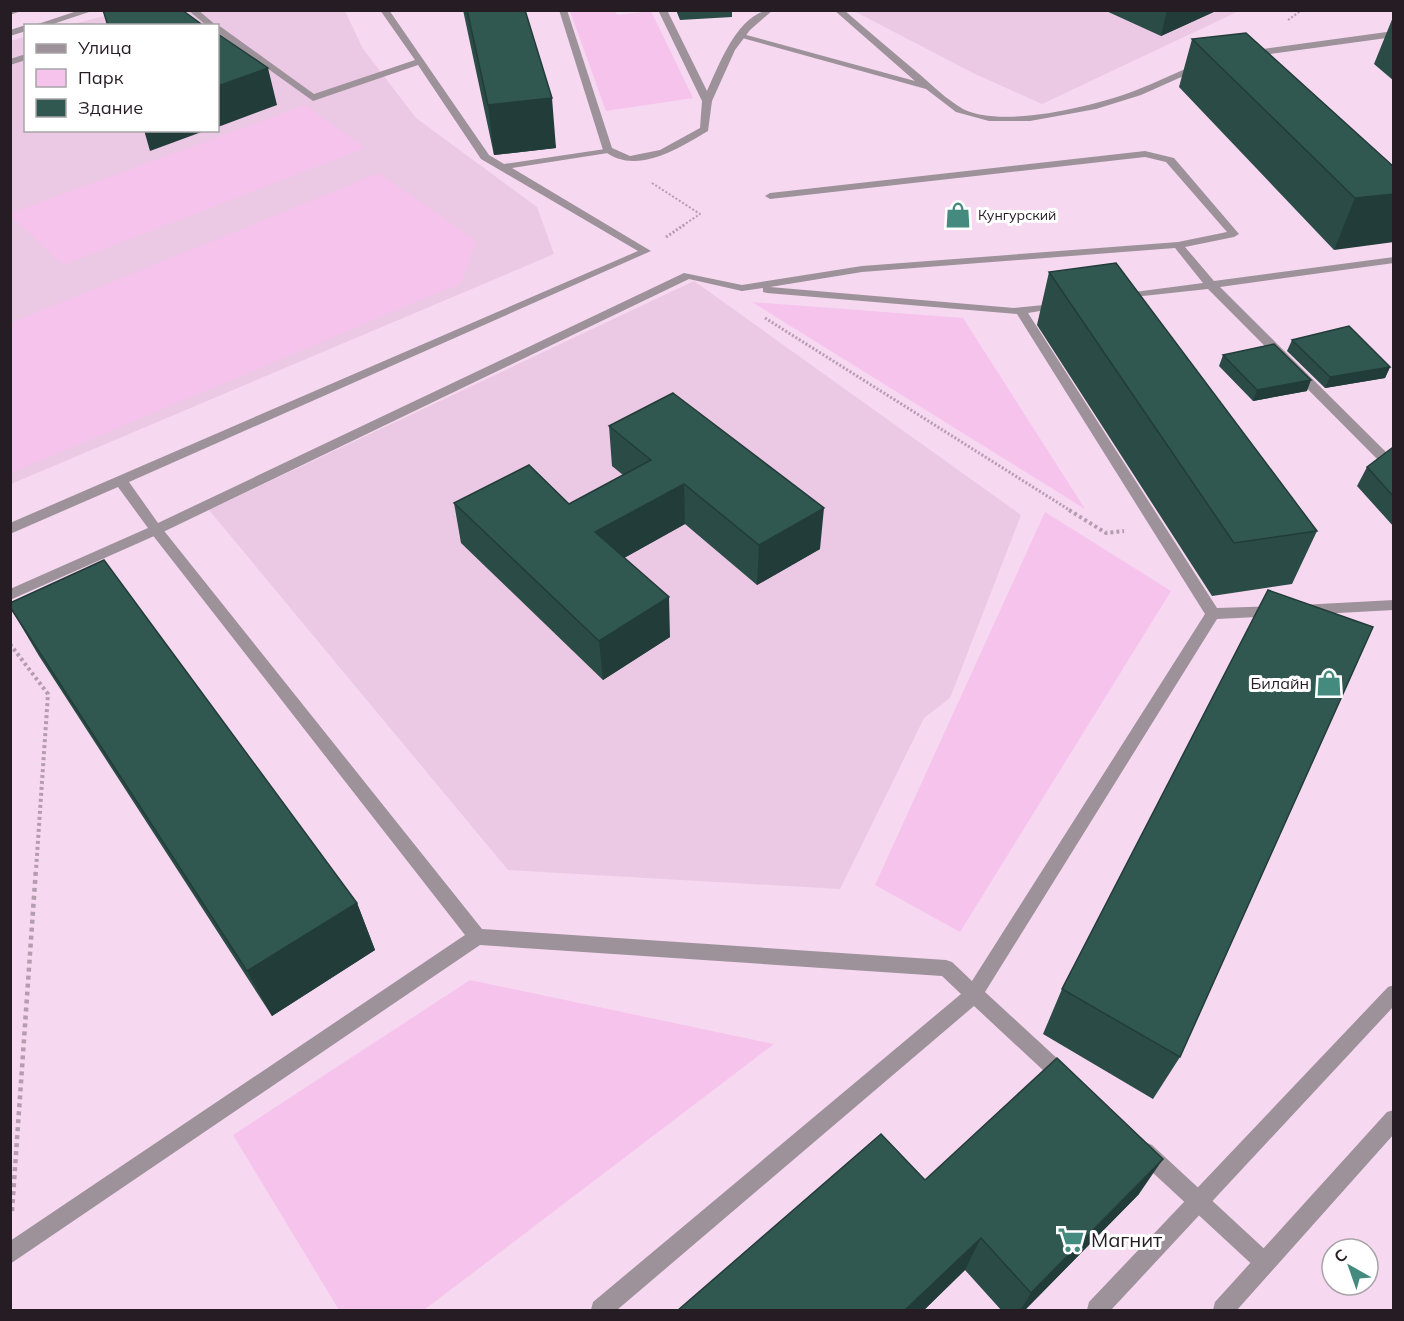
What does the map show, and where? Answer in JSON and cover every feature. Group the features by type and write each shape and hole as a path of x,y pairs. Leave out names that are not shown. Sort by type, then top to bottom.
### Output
{"street":[{"path":"10,13 20,10"},
{"path":"43,24 91,10"},
{"path":"192,10 210,24"},
{"path":"384,10 485,157 646,250"},
{"path":"563,10 608,150"},
{"path":"662,10 707,101"},
{"path":"502,167 608,150 629,159 663,152 705,129 707,101 739,36 747,25 769,10"},
{"path":"838,10 950,104 969,114 990,118 1041,116 1098,105 1131,95 1206,64"},
{"path":"219,30 313,98 420,61"},
{"path":"1252,63 1239,56 1394,34"},
{"path":"739,36 929,87"},
{"path":"742,288 862,269 1178,245 1234,234 1170,160 1145,154 770,196"},
{"path":"1178,245 1211,285 1394,468"},
{"path":"10,529 646,250"},
{"path":"1110,298 1394,260"},
{"path":"10,595 156,530 688,275 742,288 1020,310 1076,303"},
{"path":"1020,310 1213,615"},
{"path":"121,481 156,530 477,937"},
{"path":"1213,615 1394,605"},
{"path":"601,1311 974,994 1213,615"},
{"path":"10,1254 477,937 946,968 1077,1090"},
{"path":"1097,1311 1394,993"},
{"path":"1223,1311 1394,1119"},
{"path":"1129,1138 1265,1263"}],"path":[{"path":"608,150 619,161 700,214 646,250"},
{"path":"764,317 1106,533 1159,529"},
{"path":"10,644 48,694 11,1215"}],"shaded area":[{"path":"125,11 345,11 363,49 416,118 537,207 554,254 11,484 11,41 24,37 24,132 219,132 219,24 73,24"},
{"path":"854,11 1239,11 1042,104 973,73"},
{"path":"694,281 1021,515 950,698 924,718 840,889 508,870 209,510"}],"green space":[{"path":"570,11 615,11 617,15 651,11 693,98 606,111"},
{"path":"305,105 365,148 63,265 11,216 11,213"},
{"path":"379,173 476,241 461,283 11,473 11,323"},
{"path":"752,302 963,318 1085,509"},
{"path":"1045,512 1171,591 960,932 875,885"},
{"path":"470,980 774,1044 424,1310 339,1310 233,1135"}],"building":[{"path":"103,10 182,10 201,24 107,24"},
{"path":"467,10 525,10 552,98 488,105"},
{"path":"1246,33 1394,167 1394,194 1355,198 1192,39"},
{"path":"219,35 268,68 219,86"},
{"path":"1116,263 1317,531 1234,543 1049,272"},
{"path":"1349,326 1390,367 1330,377 1292,340"},
{"path":"1274,344 1311,380 1257,390 1223,355"},
{"path":"673,393 824,508 759,545 684,484 595,532 669,597 599,641 454,503 529,465 569,504 651,460 609,426"},
{"path":"1392,448 1394,450 1394,497 1367,467"},
{"path":"104,560 357,903 247,971 10,607 10,603"},
{"path":"1268,590 1373,627 1180,1057 1062,989"},
{"path":"1057,1058 1163,1159 1031,1293 981,1238 904,1311 677,1311 881,1134 925,1180"}],"place":[{"name":"Кунгурский","path":"958,215"},
{"name":"Билайн","path":"1329,683"},
{"name":"Магнит","path":"1071,1240"}]}
